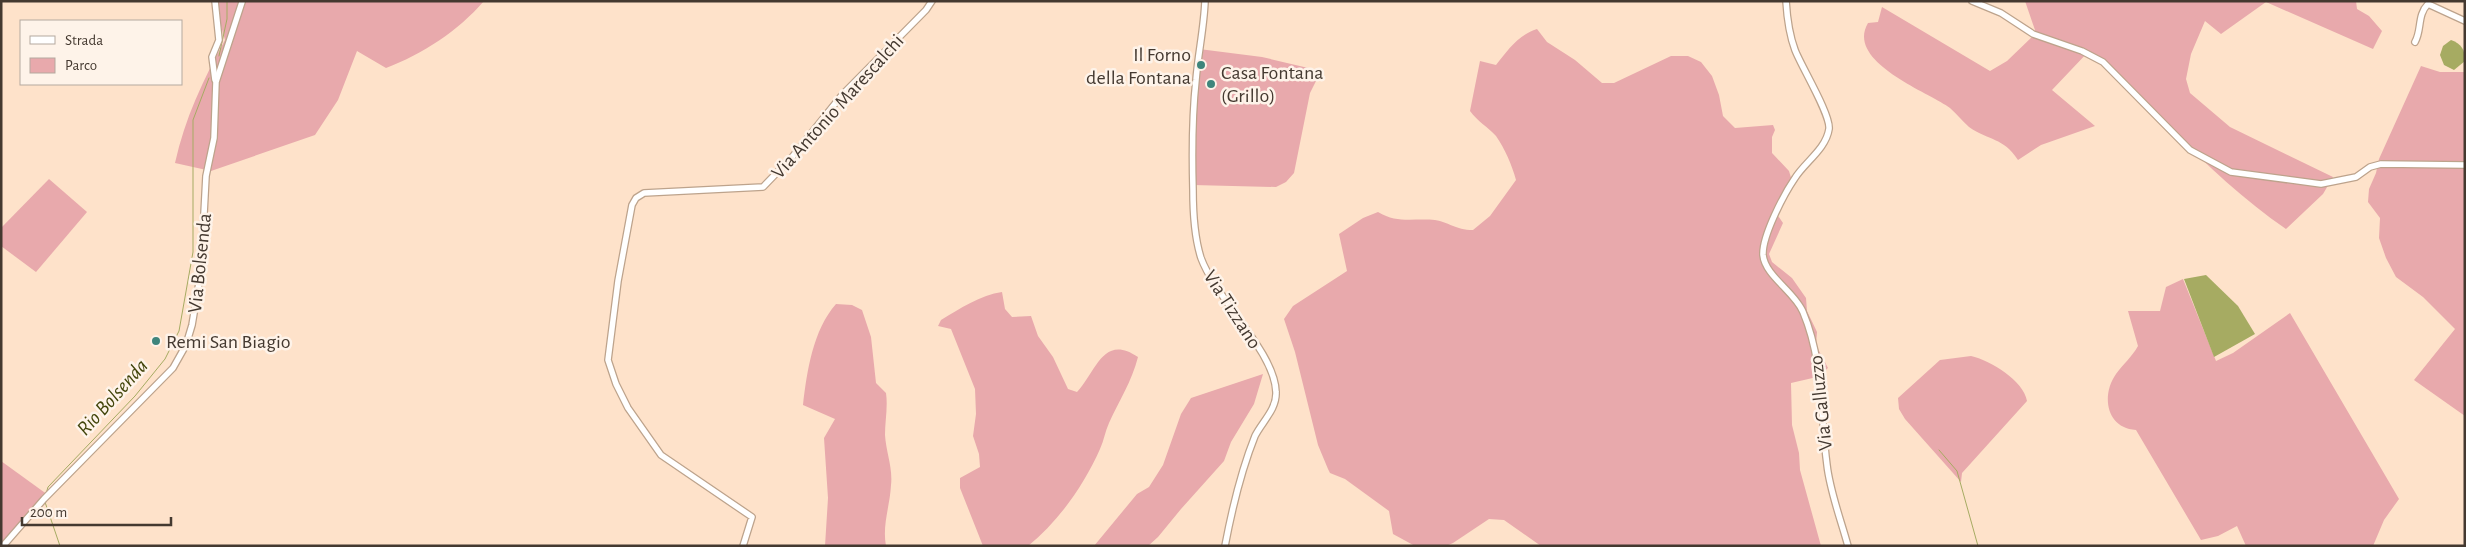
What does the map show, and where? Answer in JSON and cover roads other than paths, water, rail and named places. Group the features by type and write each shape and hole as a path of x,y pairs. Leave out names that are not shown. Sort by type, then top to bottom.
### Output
{"street":[{"path":"215,1 218,40 212,57 216,82"},
{"name":"Via Antonio Marescalchi","path":"743,546 752,517 662,455 628,408 616,384 608,360 618,281 632,205 636,198 644,193 764,187 793,156 842,95 926,10 932,1"},
{"name":"Via Tizzano","path":"1205,1 1196,81 1192,156 1194,218 1198,247 1209,275 1220,294 1230,305 1270,368 1276,384 1277,394 1275,404 1255,436 1232,508 1226,546"},
{"name":"Via Galluzzo","path":"1786,1 1795,49 1821,103 1830,128 1824,144 1795,178 1768,232 1763,254 1768,270 1791,292 1803,311 1812,338 1822,392 1827,468 1848,546"},
{"path":"1972,1 2001,13 2033,34 2082,51 2103,62 2190,150 2231,172 2321,184 2356,178 2370,167 2381,164 2465,165"},
{"name":"Via Bolsenda","path":"3,546 46,498 143,401 173,368 186,345 192,325 201,271 206,176 214,138 216,82 242,2"},
{"path":"2415,42 2422,12 2428,4 2465,21"}],"waterway":[{"name":"Rio Bolsenda","path":"219,56 227,19 227,1"},
{"name":"Rio Bolsenda","path":"46,494 48,487 135,396 165,359 179,331 193,252 193,120 209,78"},
{"path":"1939,450 1957,471 1978,546"},
{"name":"Rio Bolsenda","path":"45,502 60,546"}],"place":[{"name":"Il Forno della Fontana","path":"1201,65"},
{"name":"Casa Fontana (Grillo)","path":"1211,84"},
{"name":"Remi San Biagio","path":"156,341"}]}
